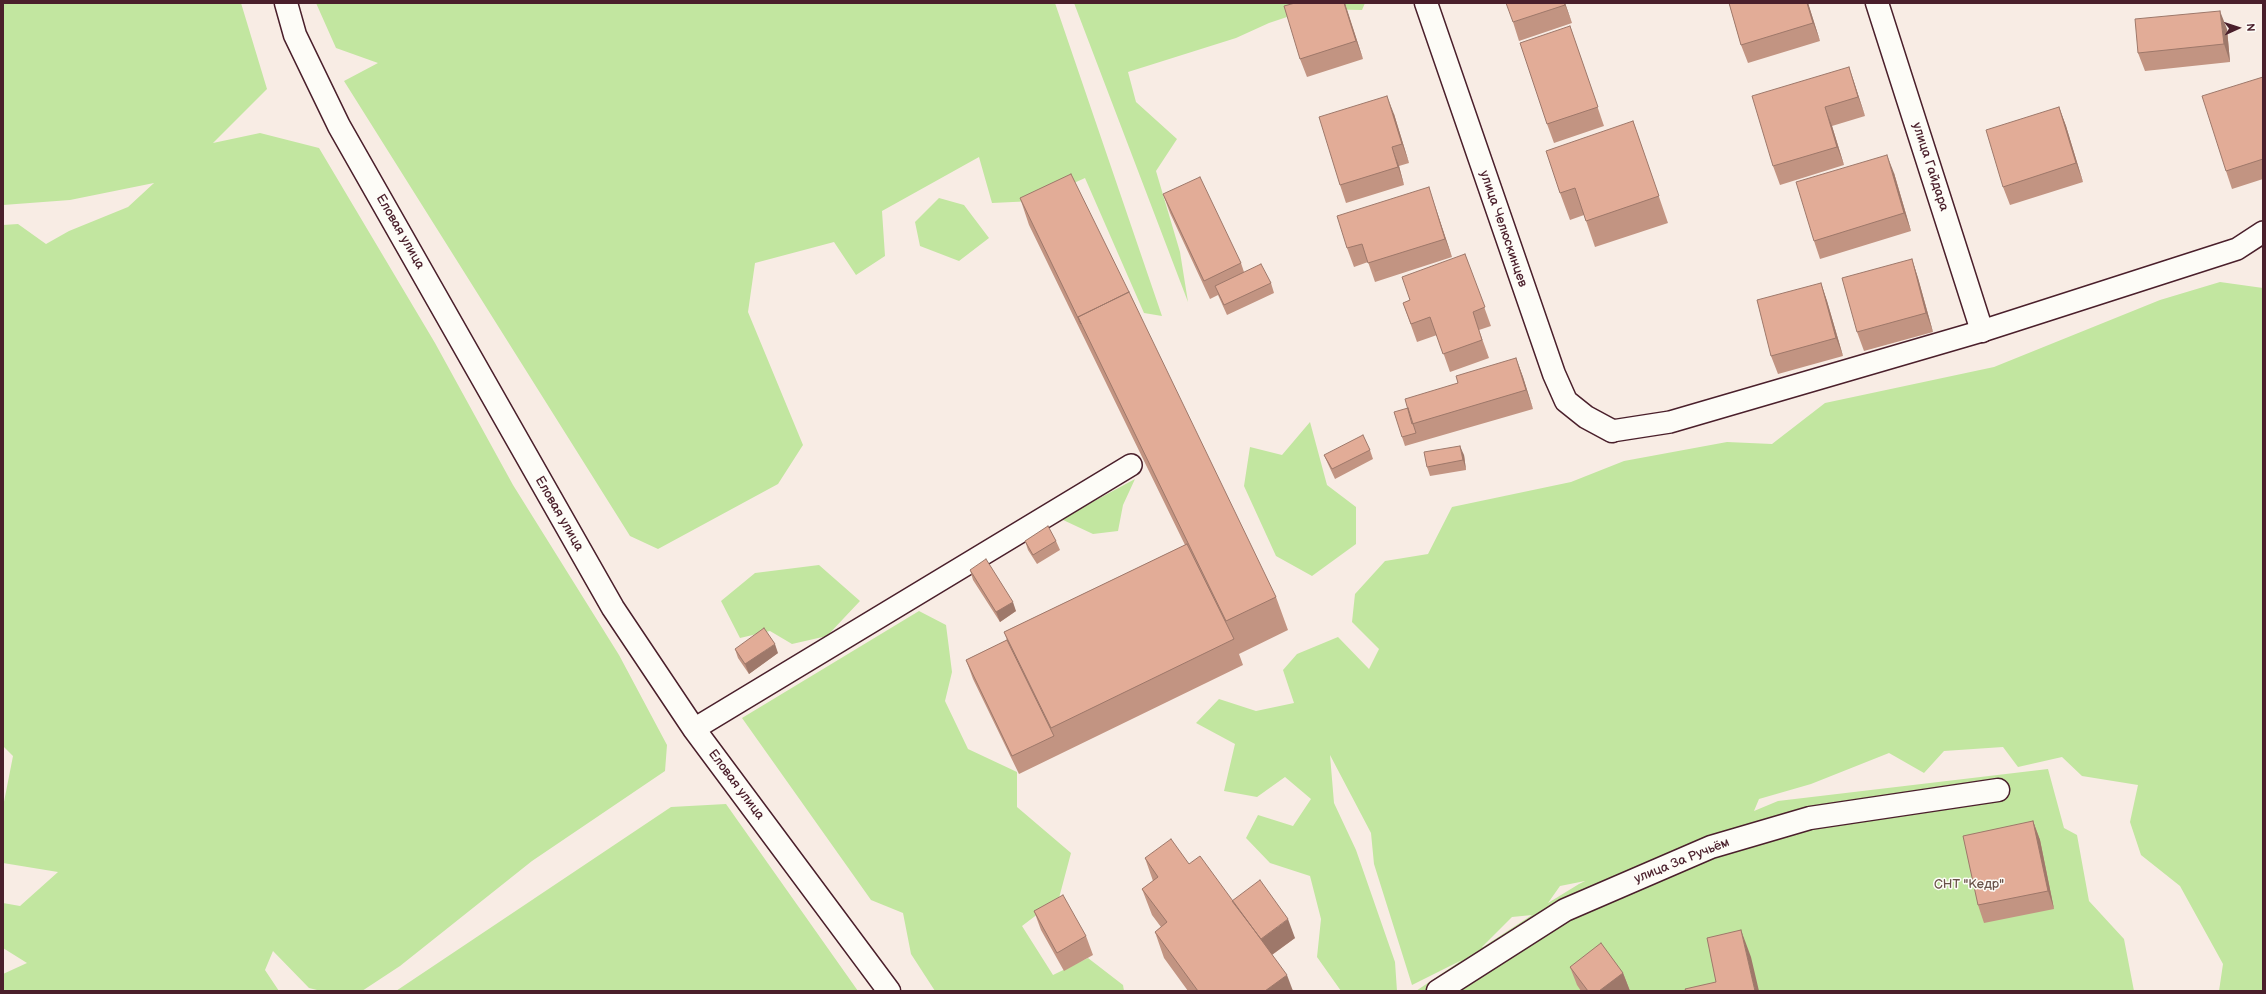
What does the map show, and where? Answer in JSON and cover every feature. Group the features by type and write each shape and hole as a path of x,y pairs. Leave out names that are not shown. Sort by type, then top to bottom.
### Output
{"street":[{"name":"Еловая улица","path":"286,3 295,35 339,126 613,608 694,730 889,991"},
{"name":"улица Челюскинцев","path":"1426,3 1554,374 1566,401 1586,418 1612,431"},
{"name":"улица Гайдара","path":"1877,3 1982,331"},
{"name":"улица За Ручьём","path":"1438,991 1565,910 1711,847 1810,818 1998,790"}],"lane":[{"path":"1612,431 1670,422 1982,331 2237,249 2263,232"},
{"path":"694,730 1131,465"}],"green space":[{"path":"3,3 241,3 267,89 213,143 260,133 319,148 435,343 513,485 619,655 667,745 665,771 532,861 400,966 362,991 321,991 309,988 273,951 265,970 279,991 6,991 3,989 3,974 27,963 3,948 3,903 20,906 58,872 3,863 3,807 13,756 3,746 3,225 18,224 46,244 69,231 128,207 154,183 70,200 3,205"},
{"path":"316,3 1055,3 1162,316 1144,313 1085,178 1034,201 992,203 979,157 882,211 885,256 856,275 834,242 755,263 748,312 803,445 778,484 658,549 630,536 344,81 378,63 336,48"},
{"path":"1074,3 1365,3 1362,10 1311,9 1269,23 1236,38 1128,72 1136,102 1177,139 1156,171 1180,252 1188,302"},
{"path":"939,198 964,205 989,238 959,261 920,246 915,222"},
{"name":"СНТ \"Кедр\"","path":"2220,282 2263,288 2263,991 2219,991 2223,964 2180,886 2141,855 2130,822 2138,785 2082,776 2062,757 2018,767 2003,747 1944,751 1924,773 1889,753 1811,784 1759,799 1754,811 1778,801 2048,769 2064,828 2077,835 2089,901 2124,939 2134,991 1416,991 1462,960 1412,985 1374,864 1371,833 1330,755 1334,803 1356,850 1395,962 1397,991 1341,991 1317,957 1321,919 1310,876 1270,863 1246,838 1258,815 1293,826 1311,799 1285,777 1257,797 1224,791 1235,744 1196,723 1219,699 1256,711 1294,703 1283,670 1297,654 1338,637 1369,669 1379,649 1352,622 1355,594 1385,561 1428,554 1452,507 1571,482 1624,461 1727,442 1772,444 1825,403 1994,367 2160,300","holes":["1585,881 1579,884 1548,903 1560,886","1532,915 1483,947 1482,947 1512,917"]},
{"path":"1310,422 1327,485 1356,507 1356,544 1312,576 1276,556 1244,486 1250,447 1282,455"},
{"path":"1135,479 1123,505 1118,531 1093,534 1061,519"},
{"path":"819,565 860,601 827,636 792,644 770,631 740,638 721,601 755,573"},
{"path":"919,611 946,625 952,672 945,701 968,749 1017,772 1017,807 1071,853 1059,898 1022,926 1053,975 1088,958 1123,985 1124,991 935,991 911,954 903,913 871,900 742,718"},
{"path":"726,804 858,991 396,991 671,807"}],"building":[{"path":"1295,3 1344,3 1356,41 1300,59 1284,6"},
{"path":"1506,3 1564,3 1565,5 1513,22"},
{"path":"1729,3 1807,3 1813,23 1741,45"},
{"path":"2220,11 2224,44 2138,53 2135,19"},
{"path":"1570,26 1598,107 1547,124 1520,43"},
{"path":"1849,67 1858,97 1825,107 1837,147 1773,166 1752,96"},
{"path":"2263,77 2263,159 2226,171 2202,96"},
{"path":"1387,96 1402,144 1392,147 1398,167 1340,185 1319,117"},
{"path":"2059,107 2076,163 2003,187 1986,130"},
{"path":"1633,121 1659,196 1586,221 1575,188 1560,193 1546,151"},
{"path":"1887,155 1904,213 1814,241 1796,182"},
{"path":"1071,174 1129,292 1078,317 1081,324 1020,198"},
{"path":"1200,177 1241,263 1204,281 1163,194"},
{"path":"1429,187 1445,239 1368,263 1362,244 1347,248 1337,216"},
{"path":"1465,254 1485,307 1473,312 1482,340 1443,354 1430,317 1411,324 1403,303 1410,300 1402,277"},
{"path":"1912,259 1926,313 1857,332 1842,278"},
{"path":"1261,264 1271,283 1224,305 1215,286"},
{"path":"1821,283 1836,338 1771,356 1757,300"},
{"path":"1129,292 1276,597 1226,621 1078,317"},
{"path":"1516,358 1526,390 1412,424 1405,399 1458,383 1456,376"},
{"path":"1408,408 1416,433 1402,437 1394,412"},
{"path":"1363,435 1370,450 1332,469 1324,455"},
{"path":"1460,446 1463,460 1427,467 1424,452"},
{"path":"1048,526 1056,541 1033,555 1025,541"},
{"path":"1187,544 1234,639 1051,728 1004,632"},
{"path":"986,559 1013,602 996,612 970,570"},
{"path":"764,628 775,644 745,664 735,649"},
{"path":"1007,640 1054,736 1012,756 966,660"},
{"path":"2033,821 2048,891 1978,905 1963,836"},
{"path":"1171,839 1189,864 1200,856 1287,975 1265,991 1198,991 1155,932 1167,922 1142,889 1158,877 1145,858"},
{"path":"1260,880 1288,919 1261,939 1232,901"},
{"path":"1063,895 1086,936 1057,953 1034,911"},
{"path":"1741,930 1755,991 1686,991 1685,989 1716,982 1707,938"},
{"path":"1601,943 1623,973 1599,991 1588,991 1570,967"}]}
